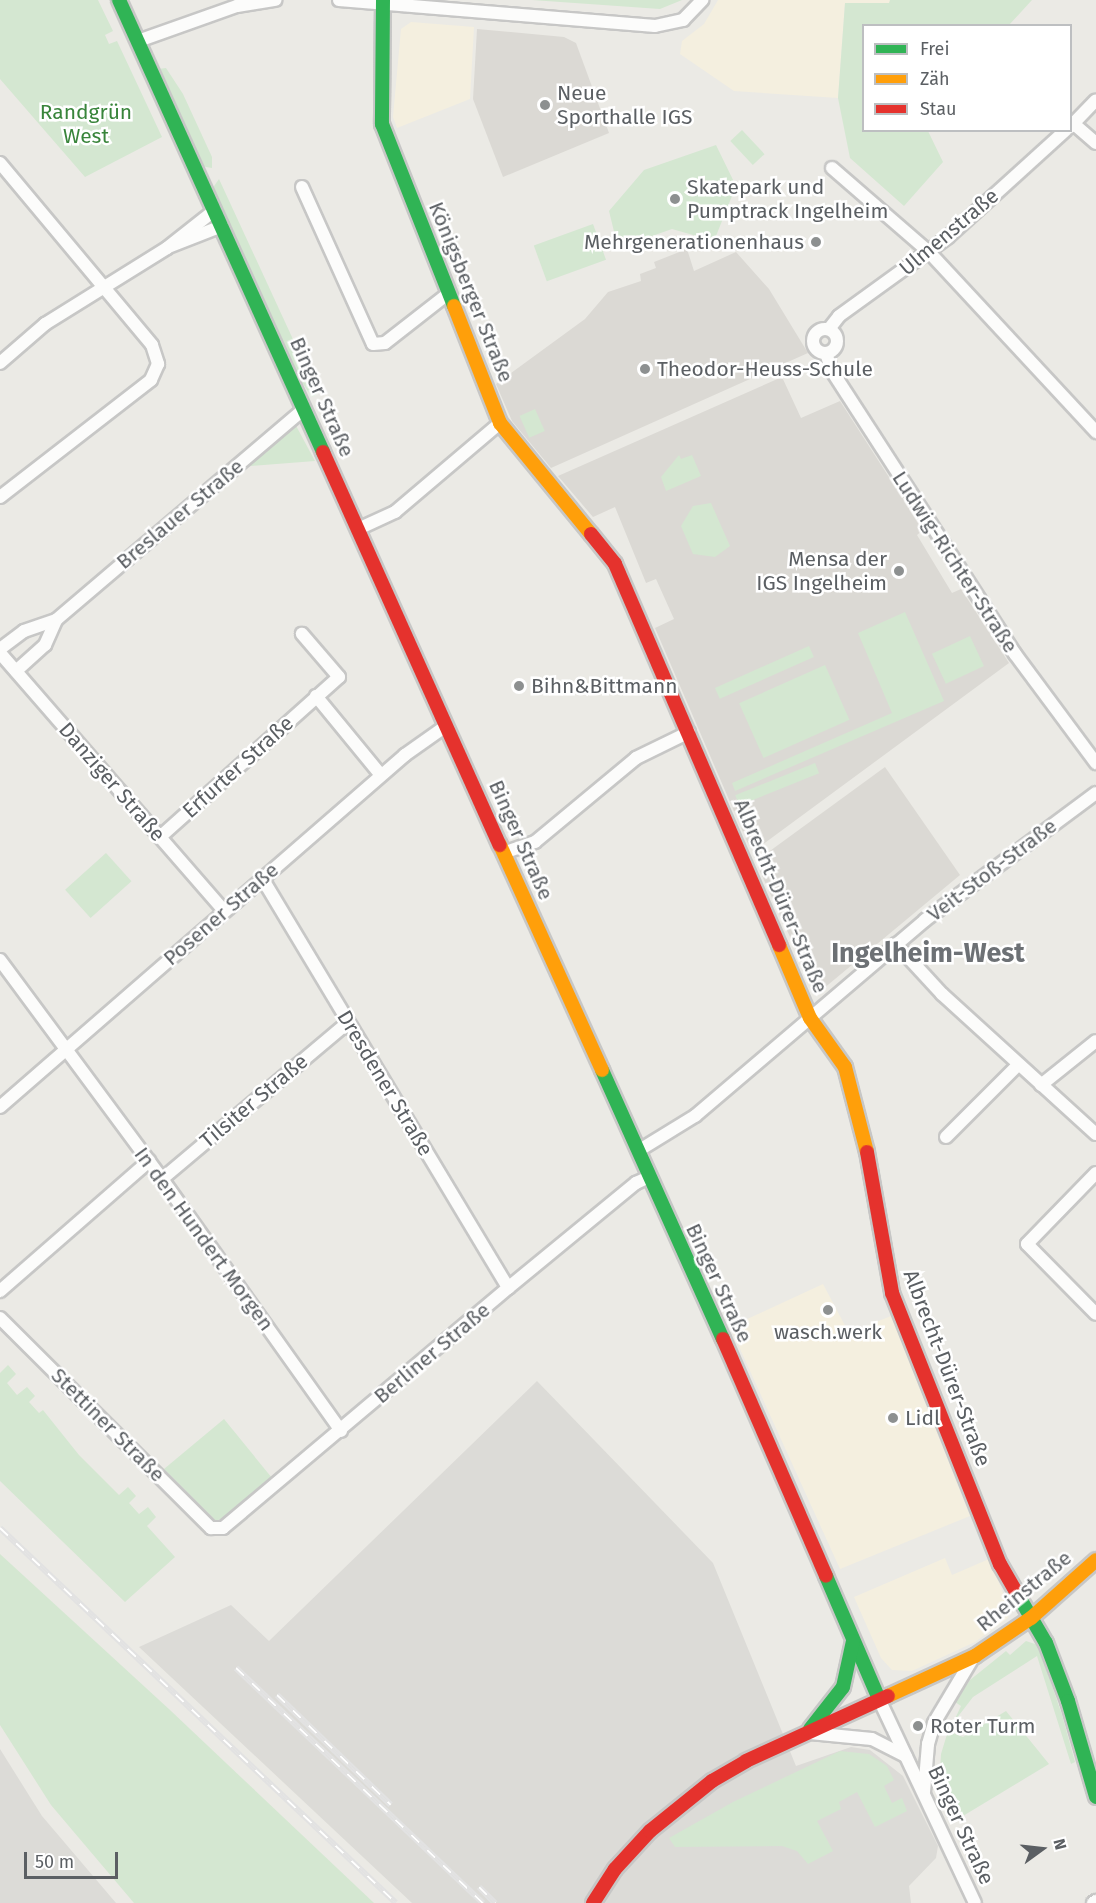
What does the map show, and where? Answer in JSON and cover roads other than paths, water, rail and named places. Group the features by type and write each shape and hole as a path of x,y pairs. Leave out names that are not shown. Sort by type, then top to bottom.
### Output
{"main road":[{"name":"Binger Straße","path":"119,0 816,1548 879,1699"},
{"name":"Königsberger Straße","path":"383,2 382,124 500,423"},
{"name":"Albrecht-Dürer-Straße","path":"500,423 615,564 810,1018 841,1059 854,1095 875,1181 892,1293 1000,1564 1046,1643 1068,1701 1096,1797"},
{"name":"Rheinstraße","path":"879,1699 975,1656 1031,1618 1096,1560"},
{"path":"807,1733 843,1687 853,1640"},
{"path":"592,1903 615,1869 657,1825 712,1781 879,1699"}],"street":[{"path":"138,41 237,6 276,0"},
{"path":"339,0 655,26 683,20 702,0"},
{"name":"Ulmenstraße","path":"1072,125 1096,100"},
{"path":"1072,128 1096,143"},
{"name":"Ulmenstraße","path":"829,330 839,316 929,252 1064,132"},
{"path":"0,164 152,345 157,357 157,372 0,497"},
{"path":"832,168 929,252 1096,432"},
{"path":"302,187 373,344 385,343 448,293"},
{"path":"0,363 45,324 167,248 214,210"},
{"path":"167,248 222,226"},
{"path":"820,330 829,330 837,342 826,353 816,349 813,338 820,330"},
{"name":"Ludwig-Richter-Straße","path":"826,353 832,371 1014,654 1096,763"},
{"name":"Breslauer Straße","path":"0,651 24,631 56,620 304,409"},
{"path":"358,529 395,512 500,423"},
{"name":"Breslauer Straße","path":"16,671 45,645 56,620"},
{"name":"Erfurter Straße","path":"160,837 339,677 302,634"},
{"name":"Danziger Straße","path":"0,651 224,911"},
{"path":"316,696 381,775"},
{"name":"Posener Straße","path":"0,1107 381,775 446,726"},
{"path":"503,853 534,842 636,758 689,732"},
{"name":"Veit-Stoß-Straße","path":"638,1151 695,1116 896,944 1096,793"},
{"name":"Dresdener Straße","path":"262,878 508,1288"},
{"path":"896,944 1018,1065 1096,1134"},
{"name":"In den Hundert Morgen","path":"0,960 149,1161 341,1431"},
{"name":"Tilsiter Straße","path":"162,1179 347,1023"},
{"path":"1041,1085 1096,1041"},
{"path":"946,1137 1018,1065"},
{"path":"0,1291 149,1161"},
{"path":"1096,1173 1027,1244 1096,1314"},
{"name":"Berliner Straße","path":"216,1529 341,1431 508,1288 636,1183 649,1177"},
{"name":"Stettiner Straße","path":"0,1318 216,1529"},
{"path":"924,1793 928,1744 934,1723 975,1656"},
{"name":"Binger Straße","path":"879,1699 975,1903"},
{"path":"807,1733 872,1739 906,1756"}],"railway":[{"path":"0,1528 396,1903"},
{"path":"236,1668 483,1903"},
{"path":"277,1695 391,1805"},
{"path":"479,1887 495,1903"}],"place":[{"name":"Neue Sporthalle IGS","path":"545,105"},
{"name":"Skatepark und Pumptrack Ingelheim","path":"675,199"},
{"name":"Mehrgenerationenhaus","path":"816,242"},
{"name":"Theodor-Heuss-Schule","path":"645,369"},
{"name":"Mensa der IGS Ingelheim","path":"899,571"},
{"name":"Bihn&Bittmann","path":"519,686"},
{"name":"wasch.werk","path":"828,1310"},
{"name":"Lidl","path":"893,1418"},
{"name":"Roter Turm","path":"918,1726"}],"district":[{"name":"Ingelheim-West","path":"928,954"}],"park label":[{"name":"Randgrün West","path":"86,124"}]}
